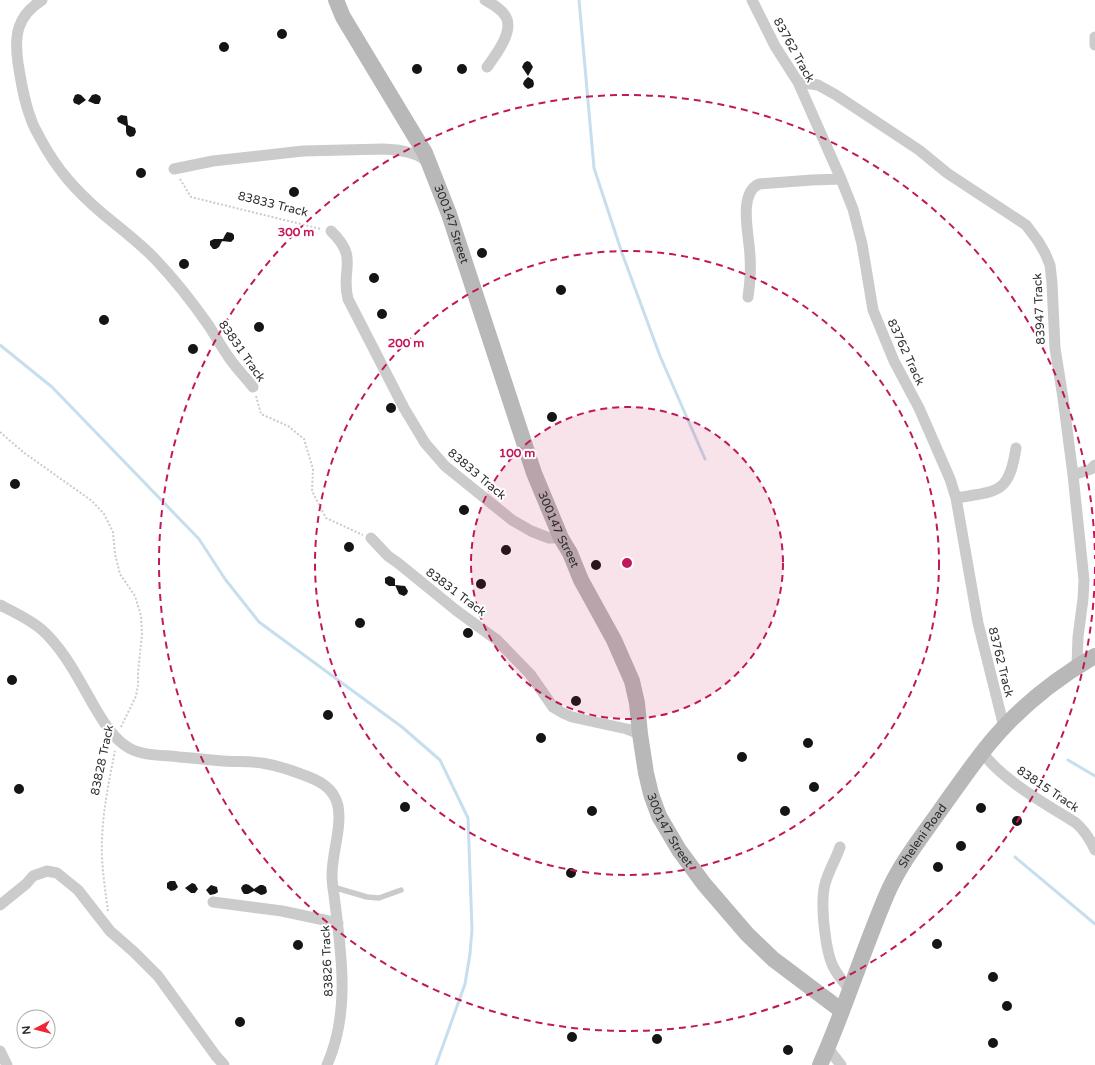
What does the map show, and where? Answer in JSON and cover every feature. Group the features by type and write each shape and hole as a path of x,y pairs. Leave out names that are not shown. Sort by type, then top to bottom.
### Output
{"street":[{"name":"83831 Track","path":"42,0 31,7 24,16 18,32 16,51 21,85 31,120 52,160 61,172 103,214 156,259 181,289 230,359 253,387"},
{"name":"300147 Street","path":"336,0 343,17 430,163 534,473 561,538 570,553 581,580 614,640 632,681 651,794 659,816 679,850 725,910 747,934 773,959 842,1011"},
{"path":"484,0 502,12 508,23 508,29 498,52 487,67"},
{"name":"83762 Track","path":"752,0 775,46 798,82 841,179 853,209 862,244 873,310 894,361 919,408 950,479 956,498 978,623 1004,727"},
{"path":"1095,37 1095,45"},
{"name":"83947 Track","path":"798,82 818,85 836,95 919,150 947,173 1026,225 1045,253 1050,265 1055,348 1073,475 1084,580 1078,637 1078,666"},
{"path":"174,169 213,161 303,151 383,149 407,152 417,155 430,163"},
{"path":"748,297 751,277 747,202 752,188 759,184 841,179"},
{"name":"83833 Track","path":"331,231 343,244 345,249 348,265 345,285 348,299 388,379 425,443 445,466 512,520 531,531 549,538 561,538"},
{"path":"956,498 999,489 1004,485 1011,470 1016,448"},
{"path":"1073,475 1091,469 1095,465"},
{"name":"83831 Track","path":"371,538 388,556 457,611 497,640 530,674 553,707 572,717 627,729 640,734"},
{"name":"83826 Track","path":"0,605 20,615 41,629 53,641 68,662 108,729 129,748 145,753 223,761 260,763 286,768 323,784 331,791 338,807 339,817 332,875 342,964 342,1000 334,1048 327,1065"},
{"name":"Sheleni Road","path":"820,1065 888,892 902,864 982,752 1004,727 1052,684 1095,656"},
{"name":"83815 Track","path":"982,752 1008,778 1028,793 1079,826 1087,834 1095,850"},
{"path":"840,847 824,886 824,914 828,951 831,962 841,979 850,990"},
{"path":"0,905 26,884 33,876 40,872 52,871 62,877 78,890 110,931 158,976 224,1065"},
{"path":"213,902 282,911 338,923"},
{"path":"827,1047 841,1065"},
{"path":"0,1051 7,1065"}],"lane":[{"path":"333,887 367,898 379,898 401,890"}],"path":[{"name":"83833 Track","path":"174,169 191,198 331,231"},
{"name":"83831 Track","path":"253,387 261,414 288,426 304,439 313,470 312,491 326,518 371,538"},
{"name":"83828 Track","path":"0,432 23,452 92,501 104,514 113,532 115,554 120,574 135,596 141,616 142,634 136,696 120,729 107,790 102,840 103,871 110,931"}],"building":[{"path":"280,29 284,29 286,30 286,38 280,39 277,36 277,32"},
{"path":"222,42 226,42 228,43 228,51 222,52 219,49 219,45"},
{"path":"527,61 530,62 533,67 528,76 522,67"},
{"path":"415,64 419,64 421,65 421,73 415,74 412,71 412,67"},
{"path":"460,64 464,64 466,65 466,73 460,74 457,71 457,67"},
{"path":"528,77 533,80 534,84 533,87 528,89 523,84"},
{"path":"78,94 86,100 79,105 74,103 73,100 75,95"},
{"path":"96,94 100,96 101,99 99,104 88,101 92,95"},
{"path":"121,115 127,116 128,125 135,128 136,132 134,136 130,137 127,135 126,126 118,122 117,118"},
{"path":"139,168 143,168 145,169 145,177 139,178 136,175 136,171"},
{"path":"292,187 296,187 298,188 298,196 292,197 289,194 289,190"},
{"path":"227,232 234,235 234,239 231,242 222,241"},
{"path":"214,239 223,239 219,247 216,249 213,249 210,245 210,241"},
{"path":"480,248 484,248 486,249 486,257 480,258 477,255 477,251"},
{"path":"182,259 186,259 188,260 188,268 182,269 179,266 179,262"},
{"path":"372,273 376,273 378,274 378,282 372,283 369,280 369,276"},
{"path":"559,285 563,285 565,286 565,294 559,295 556,292 556,288"},
{"path":"380,309 384,309 386,310 386,318 380,319 377,316 377,312"},
{"path":"102,315 106,315 108,316 108,324 102,325 99,322 99,318"},
{"path":"257,322 261,322 263,323 263,331 257,332 254,329 254,325"},
{"path":"191,344 195,344 197,345 197,353 191,354 188,351 188,347"},
{"path":"389,403 393,403 395,404 395,412 389,413 386,410 386,406"},
{"path":"550,412 554,412 556,413 556,421 550,422 547,419 547,415"},
{"path":"13,479 17,479 19,480 19,488 13,489 10,486 10,482"},
{"path":"462,505 466,505 468,506 468,514 462,515 459,512 459,508"},
{"path":"347,542 351,542 353,543 353,551 347,552 344,549 344,545"},
{"path":"504,545 508,545 510,546 510,554 504,555 501,552 501,548"},
{"path":"594,560 598,560 600,561 600,569 594,570 591,567 591,563"},
{"path":"389,576 395,579 395,586 389,586 385,583 385,578"},
{"path":"479,579 483,579 485,580 485,588 479,589 476,586 476,582"},
{"path":"395,585 405,586 408,591 407,594 404,596 399,594"},
{"path":"358,618 362,618 364,619 364,627 358,628 355,625 355,621"},
{"path":"466,628 470,628 472,629 472,637 466,638 463,635 463,631"},
{"path":"10,675 14,675 16,676 16,684 10,685 7,682 7,678"},
{"path":"574,696 578,696 580,697 580,705 574,706 571,703 571,699"},
{"path":"326,710 330,710 332,711 332,719 326,720 323,717 323,713"},
{"path":"539,733 543,733 545,734 545,742 539,743 536,740 536,736"},
{"path":"806,738 810,738 812,739 812,747 806,748 803,745 803,741"},
{"path":"740,752 744,752 746,753 746,761 740,762 737,759 737,755"},
{"path":"812,782 816,782 818,783 818,791 812,792 809,789 809,785"},
{"path":"17,784 21,784 23,785 23,793 17,794 14,791 14,787"},
{"path":"403,802 407,802 409,803 409,811 403,812 400,809 400,805"},
{"path":"979,803 983,803 985,804 985,812 979,813 976,810 976,806"},
{"path":"590,806 594,806 596,807 596,815 590,816 587,813 587,809"},
{"path":"783,806 787,806 789,807 789,815 783,816 780,813 780,809"},
{"path":"1015,816 1019,816 1021,817 1021,825 1015,826 1012,823 1012,819"},
{"path":"959,841 963,841 965,842 965,850 959,851 956,848 956,844"},
{"path":"936,862 940,862 942,863 942,871 936,872 933,869 933,865"},
{"path":"569,868 573,868 575,869 575,877 569,878 566,875 566,871"},
{"path":"170,881 175,881 178,887 175,890 171,891 167,888 167,883"},
{"path":"192,883 195,884 198,889 195,893 191,893 185,888"},
{"path":"246,884 254,889 260,885 263,885 266,887 267,892 261,895 254,891 244,894 241,888"},
{"path":"211,885 217,887 218,892 210,895 206,890"},
{"path":"935,939 939,939 941,940 941,948 935,949 932,946 932,942"},
{"path":"296,940 300,940 302,941 302,949 296,950 293,947 293,943"},
{"path":"991,972 995,972 997,973 997,981 991,982 988,979 988,975"},
{"path":"1005,1001 1009,1001 1011,1002 1011,1010 1005,1011 1002,1008 1002,1004"},
{"path":"238,1017 242,1017 244,1018 244,1026 238,1027 235,1024 235,1020"},
{"path":"570,1032 574,1032 576,1033 576,1041 570,1042 567,1039 567,1035"},
{"path":"655,1034 659,1034 661,1035 661,1043 655,1044 652,1041 652,1037"},
{"path":"991,1038 995,1038 997,1039 997,1047 991,1048 988,1045 988,1041"},
{"path":"786,1045 790,1045 792,1046 792,1054 786,1055 783,1052 783,1048"}],"waterway":[{"path":"579,0 594,168 622,253 660,356 705,459"},
{"path":"0,345 52,387 199,539 225,579 259,622 402,727 440,760 468,818 472,929 465,984 436,1065"},
{"path":"1068,760 1095,776"},
{"path":"1015,857 1095,924"}]}
